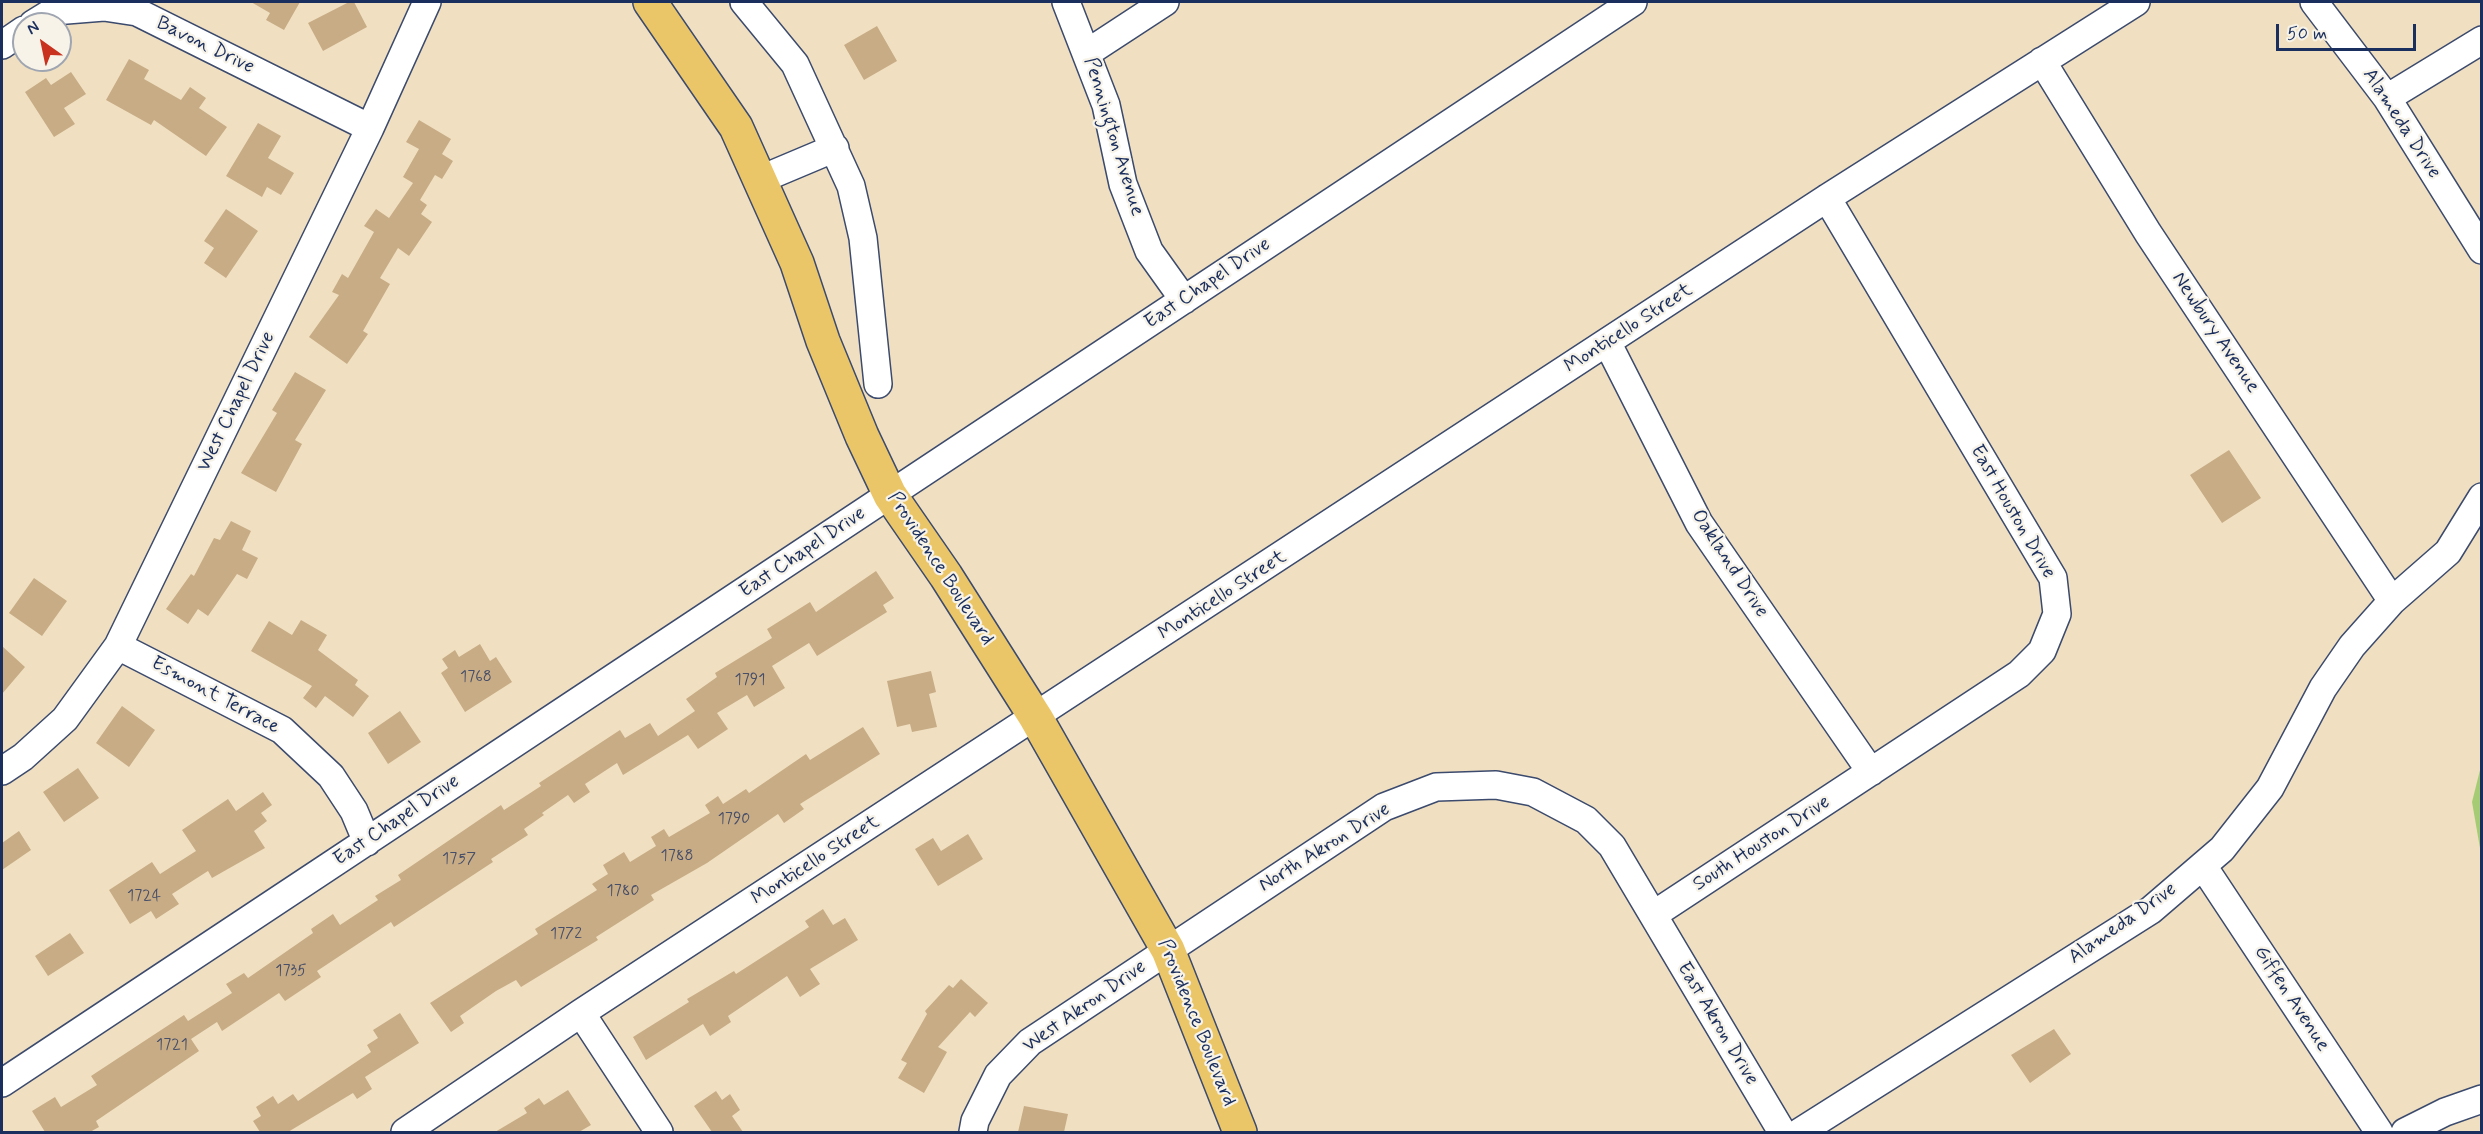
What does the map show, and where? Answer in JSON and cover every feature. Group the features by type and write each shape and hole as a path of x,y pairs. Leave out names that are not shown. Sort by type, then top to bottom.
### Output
{"main road":[{"name":"Providence Boulevard","path":"650,2 736,127 797,263 823,341 862,436 890,495 946,576 1036,718 1168,950 1240,1132"}],"street":[{"name":"West Chapel Drive","path":"2,771 23,757 65,719 118,646 370,128 427,2"},
{"path":"744,2 795,64 851,186 863,238 878,384"},
{"name":"Pennington Avenue","path":"1065,2 1106,105 1123,183 1149,251 1184,300"},
{"path":"1087,53 1165,2"},
{"name":"East Chapel Drive","path":"2,1083 1633,2"},
{"path":"2042,61 2136,2"},
{"name":"Alameda Drive","path":"2314,2 2387,98 2481,250"},
{"name":"Bavon Drive","path":"51,12 104,7 137,12 370,128"},
{"path":"2387,98 2481,40"},
{"name":"Monticello Street","path":"405,1132 581,1013 1608,344 1827,198 2042,61"},
{"name":"Newbury Avenue","path":"2042,61 2148,233 2392,601"},
{"path":"759,180 835,148"},
{"name":"East Houston Drive","path":"1827,198 2053,578 2057,614 2042,651 2019,674 1871,772"},
{"name":"Oakland Drive","path":"1608,344 1699,523 1871,772"},
{"name":"Alameda Drive","path":"1800,1132 2151,910 2222,849 2270,788 2323,688 2352,646 2392,601 2448,552 2481,496"},
{"name":"Esmont Terrace","path":"118,646 282,730 331,776 354,811 367,842"},
{"name":"South Houston Drive","path":"1653,915 1871,772"},
{"name":"North Akron Drive","path":"1168,950 1384,807 1436,787 1496,785 1533,792 1586,820 1612,846 1653,915"},
{"name":"Giffen Avenue","path":"2203,866 2379,1132"},
{"name":"East Akron Drive","path":"1653,915 1782,1132"},
{"name":"West Akron Drive","path":"973,1132 975,1121 998,1075 1030,1041 1168,950"},
{"path":"581,1013 659,1132"},
{"path":"2405,1132 2445,1112 2481,1099"}],"green space":[{"path":"2481,766 2481,854 2472,802"}],"building":[{"path":"251,2 300,2 284,30 266,20 270,13"},
{"path":"349,2 354,2 367,27 323,51 308,23"},
{"path":"877,26 897,61 864,80 844,45"},
{"path":"129,59 149,70 144,79 181,100 190,87 206,98 199,108 227,127 206,156 154,120 151,125 106,100"},
{"path":"71,72 86,94 64,108 75,124 54,137 25,92 46,78 51,85"},
{"path":"419,120 451,139 442,154 453,161 442,179 435,175 420,200 427,205 421,214 432,222 409,256 398,248 380,278 390,284 363,331 368,334 347,364 309,337 339,295 332,292 342,274 348,278 374,232 364,226 376,209 389,218 413,183 403,177 419,149 406,142"},
{"path":"258,123 281,136 268,158 294,173 281,195 267,187 262,197 226,176"},
{"path":"226,209 258,231 226,278 204,263 214,248 204,241"},
{"path":"295,372 326,390 295,440 302,444 276,492 241,473 277,413 272,410"},
{"path":"2229,450 2261,498 2222,523 2190,475"},
{"path":"231,521 251,531 242,550 258,558 247,579 237,574 208,616 198,609 188,624 166,609 191,574 194,576 214,538 220,540"},
{"path":"876,571 894,598 883,605 887,612 817,656 809,643 772,666 785,688 754,707 747,695 717,713 728,729 698,749 688,735 623,775 617,763 585,784 590,792 574,803 568,795 542,813 544,815 524,829 528,835 491,859 493,862 394,927 391,922 317,971 321,977 285,1001 279,993 222,1031 217,1022 191,1039 199,1051 96,1121 99,1127 90,1132 45,1132 32,1111 55,1097 61,1107 97,1085 91,1076 184,1015 188,1021 232,993 226,984 244,973 248,978 313,933 311,929 333,914 340,925 378,900 375,896 401,880 398,875 501,805 504,810 541,786 539,783 620,730 625,738 650,723 658,736 695,711 686,699 717,677 715,673 772,638 767,629 810,602 816,612"},
{"path":"34,578 67,601 42,636 9,613"},
{"path":"301,620 327,635 318,650 358,680 355,685 369,696 353,717 325,696 316,708 303,698 312,686 251,651 269,621 292,635"},
{"path":"480,644 490,661 496,657 512,682 465,712 441,673 448,668 442,659 455,650 459,657"},
{"path":"2,646 25,667 2,694"},
{"path":"931,671 936,692 929,694 937,727 912,732 910,724 897,727 887,681"},
{"path":"122,706 155,730 129,767 96,743"},
{"path":"400,711 421,742 388,764 368,733"},
{"path":"863,727 880,754 800,804 804,809 784,823 778,814 707,863 651,895 654,900 596,937 598,940 521,987 516,980 496,991 460,1016 464,1023 451,1032 430,1003 538,934 535,929 597,890 592,884 608,874 603,865 624,852 630,862 656,846 651,837 664,829 669,837 710,813 705,805 718,796 723,804 746,789 749,793 806,754 810,760"},
{"path":"78,768 99,798 64,822 43,792"},
{"path":"263,792 272,805 261,813 267,821 254,831 265,848 212,878 208,871 172,894 179,904 156,919 151,911 130,924 109,890 152,862 160,874 196,851 182,830 228,799 236,811"},
{"path":"19,831 31,850 2,870 2,843"},
{"path":"968,834 983,859 938,886 915,849 933,838 941,851"},
{"path":"823,909 833,925 845,918 858,940 810,969 820,984 800,997 787,976 728,1016 731,1022 710,1036 703,1024 646,1060 633,1037 689,1002 687,999 734,971 736,974 809,927 805,921"},
{"path":"70,933 84,953 48,976 35,956"},
{"path":"961,979 988,1003 975,1017 970,1012 938,1047 947,1052 924,1093 898,1078 907,1063 901,1060 927,1014 925,1011 949,985 953,988"},
{"path":"400,1013 419,1043 365,1077 372,1089 357,1099 353,1093 288,1132 260,1132 253,1121 261,1116 256,1107 273,1096 278,1104 293,1094 298,1101 371,1052 367,1045 378,1038 373,1030"},
{"path":"2054,1029 2071,1054 2030,1083 2011,1055"},
{"path":"568,1090 591,1125 579,1132 495,1132 527,1113 524,1108 539,1098 544,1105"},
{"path":"716,1091 722,1100 730,1094 740,1110 732,1116 743,1132 712,1132 694,1106"},
{"path":"1024,1106 1068,1114 1064,1132 1018,1132"}]}
